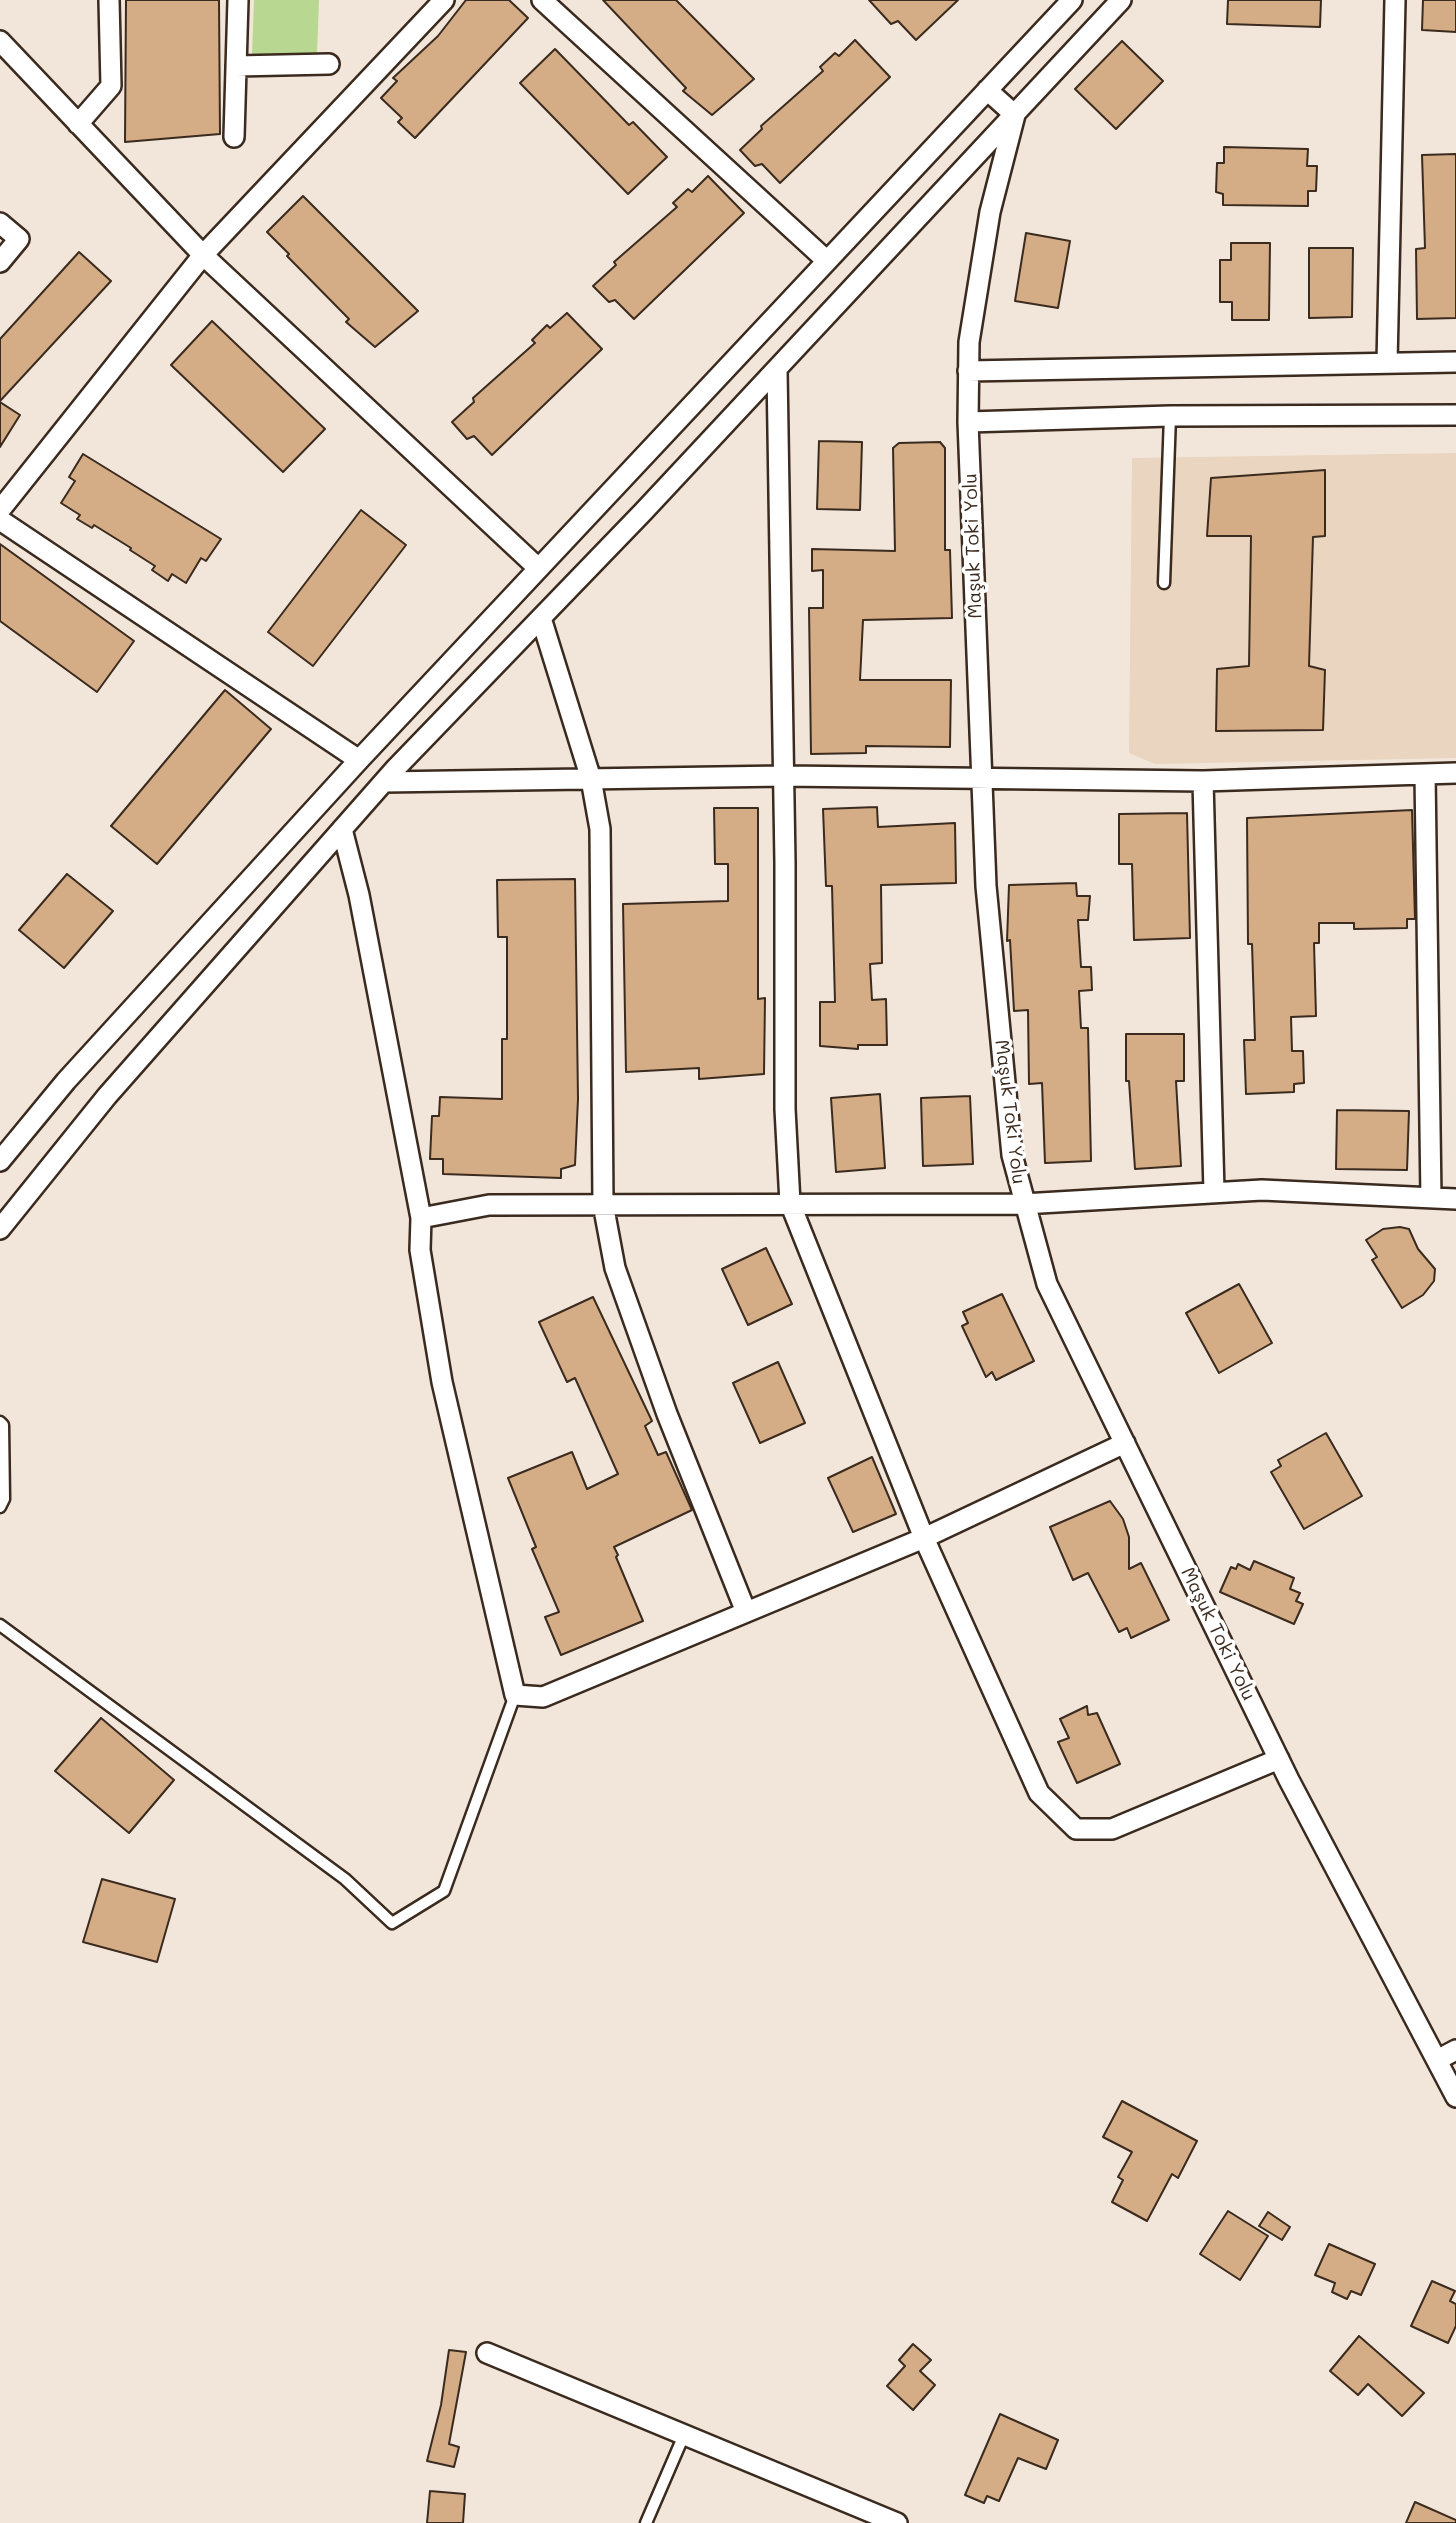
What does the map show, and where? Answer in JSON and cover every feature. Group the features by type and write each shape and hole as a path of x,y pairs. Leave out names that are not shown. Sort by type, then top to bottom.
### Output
{"street":[{"path":"78,124 111,86 109,0"},
{"path":"234,137 238,0"},
{"path":"0,510 203,255 444,0"},
{"path":"542,0 826,261"},
{"path":"0,1161 76,1071 359,760 1072,0"},
{"name":"Maşuk Toki Yolu","path":"1121,0 1015,115 990,212 969,342 968,422 986,886 1012,1155 1023,1204 1047,1284 1279,1759 1447,2055 1456,2097"},
{"path":"1387,363 1395,0"},
{"path":"0,41 203,255 538,568"},
{"path":"236,66 329,64"},
{"path":"0,1229 107,1096 384,782 1015,115 987,90"},
{"path":"0,223 19,239 0,262"},
{"path":"968,371 1456,362"},
{"path":"777,369 784,776 785,1109 790,1202 924,1538 1039,1793 1076,1829 1112,1829 1279,1759"},
{"path":"968,422 1170,416 1456,415"},
{"path":"0,520 359,760"},
{"path":"541,618 591,779 600,828 603,1204 620,1280 667,1414 746,1612"},
{"path":"1425,774 1431,1198"},
{"path":"384,782 784,776 1203,781 1456,774"},
{"path":"1203,781 1214,1192"},
{"path":"342,829 359,895 421,1218 420,1250 442,1382 515,1695 543,1697 924,1538 1125,1443"},
{"path":"421,1218 489,1205 790,1202 1023,1204 1262,1190 1456,1199"},
{"path":"487,2353 897,2523"}],"lane":[{"path":"1164,583 1170,416"},
{"path":"0,1422 3,1425 4,1499 0,1507"},
{"path":"0,1626 345,1879 393,1923 444,1891 515,1695"},
{"path":"646,2523 684,2435"}],"shaded area":[{"path":"1456,453 1456,758 1155,764 1129,753 1132,458"}],"green space":[{"path":"254,0 319,0 317,54 252,55"}],"building":[{"path":"126,0 219,0 220,134 125,142"},
{"path":"466,0 509,0 528,18 415,138 398,122 402,118 381,98 397,81 393,78 438,36"},
{"path":"603,0 676,0 754,79 712,115 683,91 686,88"},
{"path":"869,0 958,0 916,40 898,21 891,24"},
{"path":"1228,0 1321,0 1320,27 1227,24"},
{"path":"1423,0 1456,0 1456,32 1422,30"},
{"path":"855,40 890,77 780,183 762,164 755,166 740,150 762,129 761,126 823,71 820,67 835,53 839,56"},
{"path":"1122,41 1163,81 1116,129 1075,89"},
{"path":"555,49 629,125 633,122 667,157 628,194 520,83"},
{"path":"1224,147 1308,149 1307,166 1317,166 1316,191 1308,191 1308,206 1223,205 1223,194 1216,192 1217,163 1224,163"},
{"path":"1456,154 1456,318 1417,319 1416,249 1425,248 1422,155"},
{"path":"708,176 744,213 634,319 615,300 609,302 593,286 616,265 614,262 677,207 673,203 688,189 692,192"},
{"path":"303,196 418,311 375,347 346,322 349,319 267,232"},
{"path":"1026,233 1070,241 1058,308 1015,301"},
{"path":"1231,243 1270,243 1269,320 1232,320 1232,302 1220,302 1220,260 1231,260"},
{"path":"1309,248 1353,248 1352,317 1309,318"},
{"path":"79,252 111,281 0,401 0,339"},
{"path":"567,313 602,349 492,455 474,436 467,439 452,422 474,402 473,398 535,343 532,340 547,325 550,328"},
{"path":"212,321 325,429 283,472 171,365"},
{"path":"0,402 20,415 0,447"},
{"path":"819,441 862,442 860,510 817,509"},
{"path":"940,442 945,448 945,550 950,550 952,618 863,620 860,680 951,680 950,747 866,746 866,753 811,754 809,608 823,608 823,570 812,571 812,549 895,551 893,448 899,443"},
{"path":"83,454 221,539 206,561 201,558 186,583 172,574 168,581 152,570 155,566 130,550 131,548 94,525 92,528 77,519 80,515 61,503 75,481 69,477"},
{"path":"1325,470 1325,536 1313,537 1309,666 1325,670 1323,730 1216,731 1217,669 1249,666 1251,536 1207,536 1211,478"},
{"path":"361,510 406,545 313,666 268,632"},
{"path":"0,544 134,641 97,692 0,621"},
{"path":"225,690 271,729 157,864 111,826"},
{"path":"877,807 878,827 955,823 956,883 881,885 882,963 870,964 872,1000 886,999 887,1045 858,1045 858,1049 820,1046 820,1002 835,1002 832,886 826,886 823,809"},
{"path":"714,808 758,808 758,999 765,998 764,1074 699,1079 699,1068 626,1072 623,904 728,901 728,864 715,864"},
{"path":"1412,810 1415,919 1407,919 1407,928 1354,929 1354,923 1319,923 1319,943 1314,943 1316,1016 1291,1017 1292,1051 1303,1051 1304,1083 1294,1084 1294,1092 1246,1094 1244,1040 1255,1040 1252,944 1248,944 1247,818"},
{"path":"1187,813 1190,938 1134,940 1132,864 1119,864 1119,814"},
{"path":"67,874 113,911 64,968 19,930"},
{"path":"575,879 578,1099 575,1165 561,1169 561,1178 443,1174 443,1159 430,1159 432,1116 439,1116 440,1097 502,1099 502,1039 507,1039 507,937 498,937 497,880"},
{"path":"1076,883 1077,896 1090,896 1088,920 1078,920 1081,967 1091,967 1092,990 1079,991 1081,1028 1088,1028 1091,1161 1045,1163 1042,1083 1029,1084 1028,1010 1014,1011 1010,940 1007,941 1009,885"},
{"path":"1126,1034 1184,1034 1184,1081 1176,1081 1181,1166 1135,1169 1129,1081 1126,1081"},
{"path":"880,1094 885,1168 836,1172 831,1098"},
{"path":"970,1096 973,1164 923,1166 921,1098"},
{"path":"1337,1110 1409,1111 1407,1170 1336,1169"},
{"path":"1383,1229 1409,1229 1418,1249 1435,1269 1434,1281 1423,1295 1402,1308 1372,1260 1377,1257 1366,1240"},
{"path":"766,1248 792,1304 748,1325 722,1269"},
{"path":"1239,1284 1272,1343 1219,1373 1186,1313"},
{"path":"1002,1294 1034,1361 996,1380 992,1372 986,1377 962,1326 968,1323 963,1312"},
{"path":"593,1297 652,1421 645,1426 658,1455 666,1452 692,1510 614,1547 643,1621 561,1655 545,1617 559,1612 532,1549 536,1547 508,1478 572,1452 587,1489 618,1474 575,1378 567,1382 539,1322"},
{"path":"778,1362 805,1423 760,1443 733,1383"},
{"path":"1326,1433 1362,1496 1304,1529 1271,1472 1281,1466 1278,1460"},
{"path":"872,1457 896,1514 853,1532 828,1478"},
{"path":"1110,1501 1123,1519 1129,1537 1129,1569 1141,1563 1169,1620 1131,1638 1127,1628 1119,1632 1088,1573 1073,1580 1050,1527"},
{"path":"1254,1561 1294,1578 1290,1589 1300,1593 1296,1601 1303,1604 1294,1624 1220,1592 1231,1567 1236,1569 1238,1564 1250,1570"},
{"path":"1087,1706 1088,1715 1097,1713 1120,1764 1077,1783 1058,1742 1069,1738 1060,1719"},
{"path":"101,1718 174,1780 129,1833 55,1771"},
{"path":"102,1879 175,1899 157,1962 83,1942"},
{"path":"1122,2101 1197,2141 1178,2178 1172,2174 1147,2221 1112,2202 1123,2180 1118,2177 1132,2152 1103,2137"},
{"path":"1228,2211 1268,2236 1240,2280 1200,2254"},
{"path":"1268,2212 1290,2227 1282,2240 1259,2226"},
{"path":"1329,2244 1375,2264 1361,2295 1351,2291 1347,2299 1332,2292 1335,2283 1315,2275"},
{"path":"1432,2281 1455,2291 1450,2301 1456,2304 1456,2326 1448,2343 1411,2326"},
{"path":"1359,2336 1424,2393 1402,2416 1368,2384 1358,2395 1330,2371"},
{"path":"913,2344 931,2360 920,2371 935,2385 913,2410 887,2386 905,2366 899,2360"},
{"path":"449,2350 466,2352 449,2444 459,2447 454,2467 427,2461 441,2405"},
{"path":"1000,2414 1058,2440 1046,2469 1018,2458 999,2501 987,2496 984,2503 965,2495"},
{"path":"430,2491 465,2494 463,2523 427,2523"},
{"path":"1415,2502 1456,2520 1456,2523 1406,2523"}]}
